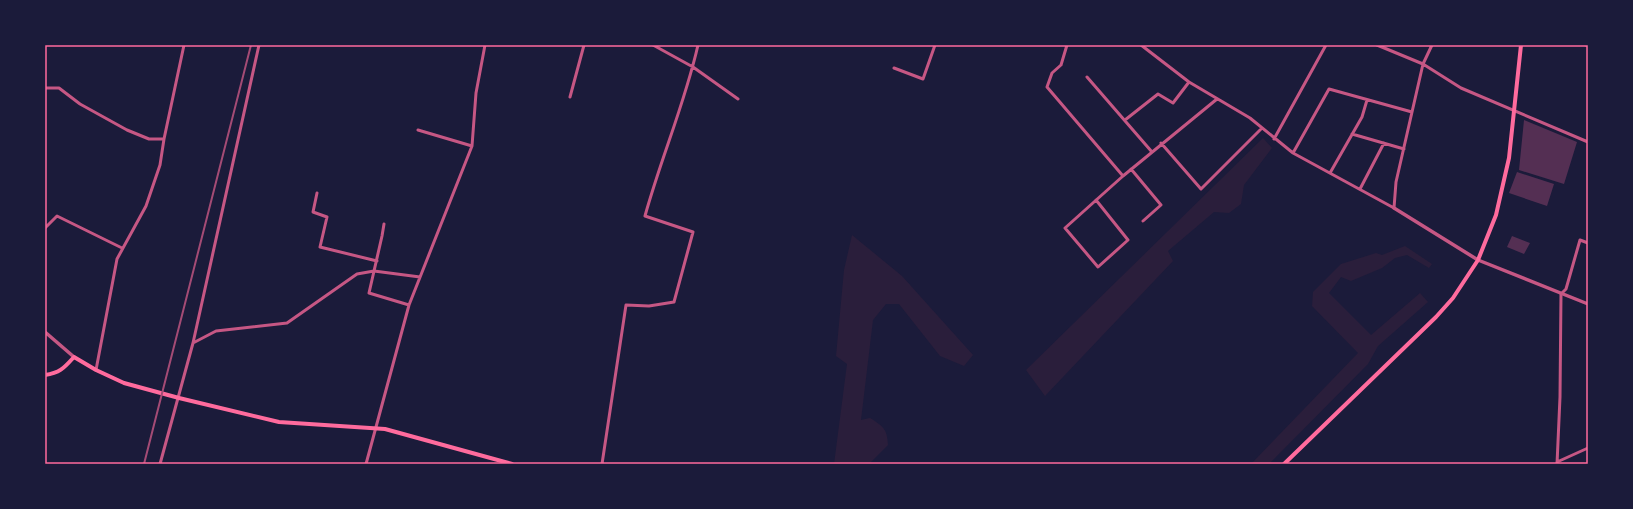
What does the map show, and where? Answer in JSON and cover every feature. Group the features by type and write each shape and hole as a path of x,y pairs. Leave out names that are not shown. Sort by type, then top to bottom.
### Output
{"main road":[{"path":"1284,464 1436,317 1453,298 1478,260 1496,215 1508,166 1521,45"},
{"path":"45,376 56,374 62,370 74,356 96,370 124,383 174,397 279,422 385,429 512,464"}],"street":[{"path":"96,370 117,259 146,206 160,165 184,45"},
{"path":"160,464 193,342 259,45"},
{"path":"366,464 409,305 472,146 476,93 485,45"},
{"path":"570,97 584,45"},
{"path":"653,45 693,67 738,99"},
{"path":"602,464 626,305 649,306 674,302 693,232 645,216 693,67 698,45"},
{"path":"894,68 923,79 934,45"},
{"path":"1066,45 1061,65 1052,73 1047,87 1123,176"},
{"path":"1141,45 1189,82 1250,118 1293,153 1394,208 1478,260 1588,304"},
{"path":"1274,139 1326,45"},
{"path":"1377,45 1423,64 1461,88 1588,142"},
{"path":"1394,208 1396,182 1423,64 1432,45"},
{"path":"1087,77 1152,152"},
{"path":"1125,120 1158,94 1173,103 1189,82"},
{"path":"45,88 59,88 80,104 127,130 149,139 164,139"},
{"path":"1293,153 1329,89 1412,112"},
{"path":"1096,200 1128,240 1098,267 1065,228 1096,200 1131,169 1217,99"},
{"path":"1330,174 1362,117 1367,100"},
{"path":"1161,144 1201,189 1262,128"},
{"path":"418,130 472,146"},
{"path":"1352,134 1404,149"},
{"path":"1360,189 1384,143"},
{"path":"1131,169 1161,205 1143,222"},
{"path":"317,193 313,212 328,217 320,247 377,260"},
{"path":"45,228 57,216 122,248"},
{"path":"384,224 370,293 409,305"},
{"path":"1588,243 1580,240 1566,289 1561,294 1560,398 1557,463 1588,448"},
{"path":"193,342 216,331 287,323 357,274 374,271 420,277"},
{"path":"45,332 74,356"}],"shaded area":[{"path":"1263,138 1272,148 1244,185 1241,204 1229,213 1214,212 1168,251 1173,261 1045,396 1026,370"},
{"path":"852,235 902,276 973,355 964,366 940,356 899,304 886,304 873,320 861,420 870,418 882,426 887,435 888,445 869,464 834,464 847,364 836,356 844,270"},
{"path":"1405,246 1432,264 1429,268 1407,255 1395,258 1382,268 1351,281 1341,277 1329,293 1371,335 1420,293 1428,302 1378,346 1368,364 1269,464 1251,464 1358,353 1312,306 1313,292 1341,264 1376,253 1382,255"}],"building":[{"path":"1524,120 1577,142 1564,184 1519,170"},
{"path":"1517,172 1554,184 1547,206 1509,193"},
{"path":"1512,236 1530,243 1524,254 1507,247"}],"railway":[{"path":"144,464 251,45"}]}
